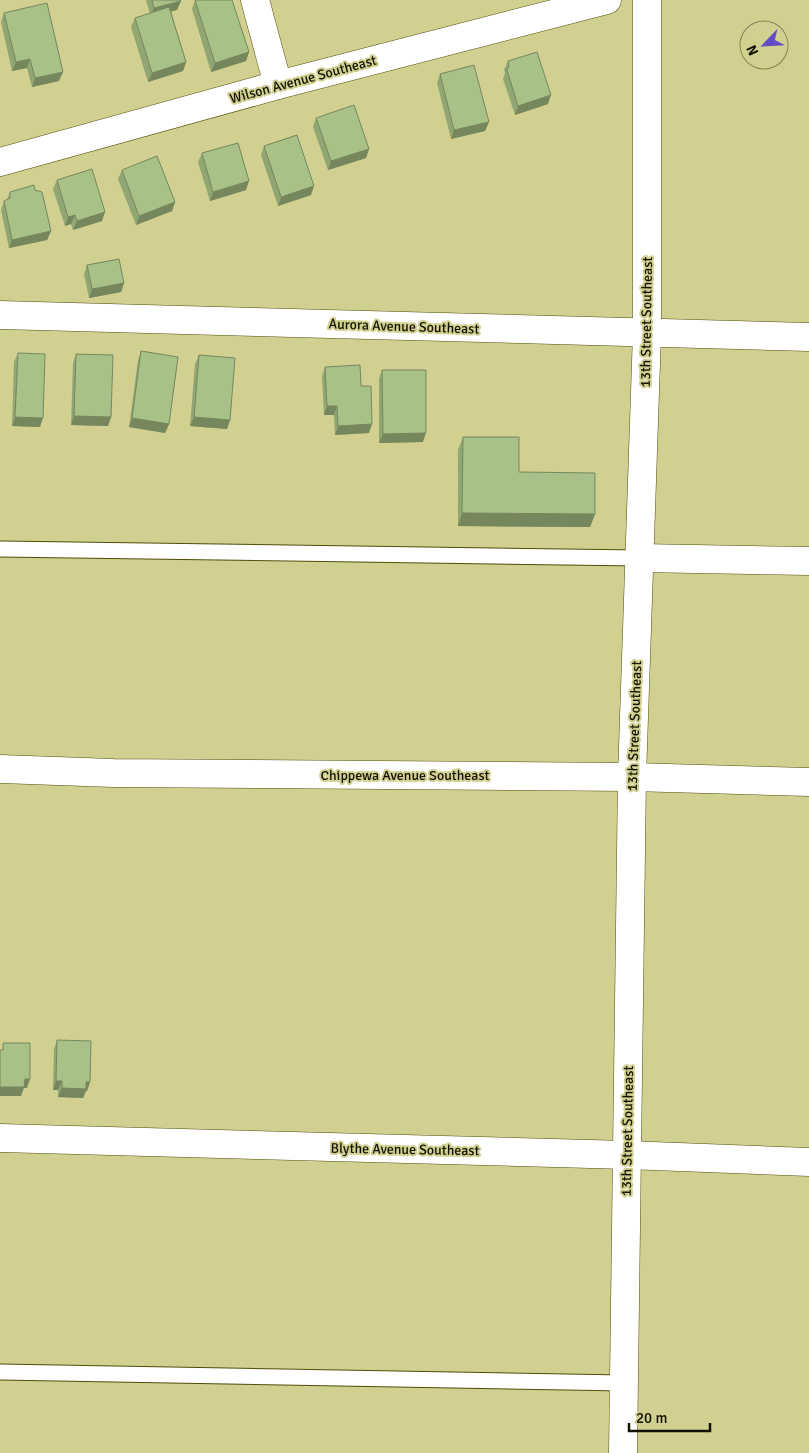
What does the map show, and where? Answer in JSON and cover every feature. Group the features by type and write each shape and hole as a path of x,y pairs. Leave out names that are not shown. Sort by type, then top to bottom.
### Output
{"street":[{"path":"255,0 278,85"},
{"name":"Wilson Avenue Southeast","path":"0,162 278,85 607,0"},
{"name":"13th Street Southeast","path":"624,1453 632,777 647,333 647,0"},
{"name":"Aurora Avenue Southeast","path":"0,315 809,337"},
{"path":"639,558 809,561"},
{"name":"Chippewa Avenue Southeast","path":"0,769 142,773 632,777 809,782"},
{"name":"Blythe Avenue Southeast","path":"0,1138 627,1155 809,1162"}],"lane":[{"path":"0,549 639,558"},
{"path":"0,1372 624,1383"}],"building":[{"path":"152,0 180,0 181,1 154,8"},
{"path":"195,0 232,0 249,52 215,63"},
{"path":"47,3 63,72 35,78 30,59 16,62 4,13"},
{"path":"169,7 186,62 152,73 135,18"},
{"path":"537,52 551,95 518,106 507,70 509,66 508,61"},
{"path":"474,65 489,122 454,130 440,74"},
{"path":"354,105 369,149 331,161 316,118"},
{"path":"297,135 314,186 281,197 264,146"},
{"path":"238,143 249,181 213,192 202,153"},
{"path":"157,156 175,202 139,216 122,170"},
{"path":"92,169 105,212 77,221 75,215 68,217 57,180"},
{"path":"34,185 35,190 42,192 51,231 12,240 4,201 10,198 10,192"},
{"path":"119,259 124,283 92,289 87,265"},
{"path":"141,351 178,357 169,424 132,418"},
{"path":"18,353 45,354 43,418 15,417"},
{"path":"76,354 113,355 111,417 74,416"},
{"path":"199,355 235,358 230,420 194,417"},
{"path":"360,365 361,386 371,386 372,424 338,426 337,406 327,406 325,367"},
{"path":"382,370 426,370 426,433 383,434"},
{"path":"463,437 519,437 519,472 595,473 595,514 462,513"},
{"path":"57,1040 91,1041 90,1082 86,1082 86,1089 62,1088 62,1081 56,1081"},
{"path":"3,1043 30,1043 30,1079 25,1079 24,1087 0,1087 0,1050 3,1050"}]}
